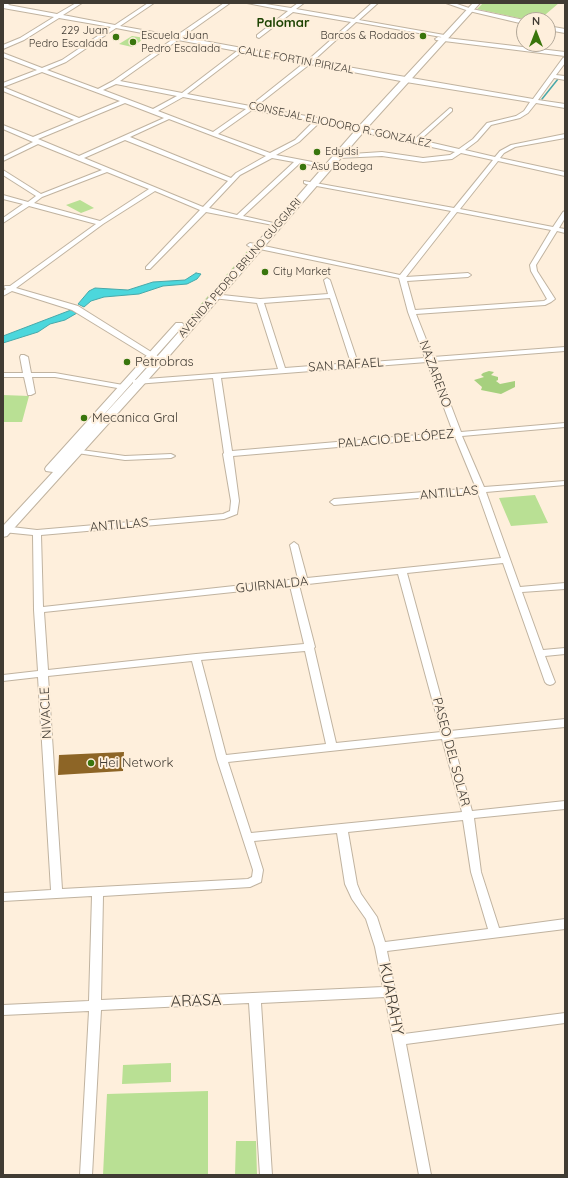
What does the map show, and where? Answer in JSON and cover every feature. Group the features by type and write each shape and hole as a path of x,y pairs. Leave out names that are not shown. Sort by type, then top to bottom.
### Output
{"main road":[{"path":"3,6 8,3"},
{"name":"AVENIDA PEDRO BRUNO GUGGIARI","path":"4,528 140,382 156,357 357,128 470,7"},
{"name":"AVENIDA PEDRO BRUNO GUGGIARI","path":"324,167 338,156 357,128"},
{"name":"AVENIDA PEDRO BRUNO GUGGIARI","path":"4,528 125,384 156,357 213,296 254,246"}],"street":[{"path":"3,48 22,39 79,3"},
{"path":"3,85 64,61 152,3"},
{"path":"97,91 115,82 227,3"},
{"path":"250,3 355,20 441,37 565,54"},
{"path":"259,36 301,3"},
{"path":"213,134 252,107 309,62 375,3"},
{"path":"449,3 470,7 516,20"},
{"name":"CALLE FORTIN PIRIZAL","path":"3,6 402,79 565,106"},
{"path":"152,112 184,94 241,50"},
{"path":"4,56 272,156 324,167"},
{"path":"338,156 382,154 431,160 447,159 461,151 475,140 489,124 518,116 526,112 565,59"},
{"path":"553,76 565,78"},
{"name":"CONSEJAL ELIODORO R. GONZÁLEZ","path":"115,82 318,120 565,174"},
{"path":"3,89 79,120"},
{"path":"3,159 36,140 125,101"},
{"path":"416,141 450,110"},
{"path":"79,158 168,118"},
{"path":"148,268 190,226 203,209 232,180 245,169 272,156 297,141 318,120"},
{"path":"3,127 203,209 273,224"},
{"path":"402,278 455,209 502,152 513,146 565,136"},
{"path":"123,137 232,180"},
{"path":"238,217 298,162"},
{"path":"3,221 40,196 107,170"},
{"path":"3,172 40,196"},
{"path":"310,183 455,209 565,231"},
{"path":"3,294 7,287 154,189"},
{"path":"3,197 102,223"},
{"path":"412,312 545,303 550,299 534,271 533,265 565,213"},
{"path":"254,246 402,278 468,275"},
{"name":"NAZARENO","path":"402,278 412,312 458,434 481,490 550,682"},
{"path":"327,280 355,364"},
{"path":"7,287 75,308 86,313 156,357"},
{"path":"213,296 260,301 332,296"},
{"path":"260,301 282,370"},
{"name":"SAN RAFAEL","path":"3,375 29,374 74,377 125,384 355,364 565,349"},
{"path":"24,357 29,374 31,393"},
{"path":"217,377 227,454"},
{"name":"PALACIO DE LÓPEZ","path":"227,454 565,425"},
{"path":"77,451 125,458 171,456"},
{"name":"ANTILLAS","path":"4,528 37,533 224,516 234,512 235,501 227,454"},
{"name":"ANTILLAS","path":"334,502 565,483"},
{"name":"NIVACLE","path":"37,533 39,610 57,893"},
{"path":"294,545 298,583 310,647 332,747"},
{"name":"GUIRNALDA","path":"39,610 505,560"},
{"name":"PASEO DEL SOLAR","path":"402,572 468,816 476,872 495,933"},
{"path":"517,590 565,586"},
{"path":"3,678 196,657 310,647"},
{"path":"540,653 565,651"},
{"path":"3,897 250,883 257,879 258,870 222,759 196,657"},
{"path":"222,759 565,723"},
{"path":"247,838 565,805"},
{"name":"KUARAHY","path":"342,828 351,884 356,896 371,917 381,947 425,1175"},
{"path":"86,1175 95,1005 98,892"},
{"path":"381,947 565,924"},
{"name":"ARASA","path":"3,1010 389,992"},
{"path":"255,999 266,1175"},
{"path":"399,1040 565,1018"}],"green space":[{"path":"483,3 559,3 548,12 516,12 516,17 477,9"},
{"path":"132,36 145,38 132,47 119,44"},
{"path":"80,200 94,208 81,213 66,205"},
{"path":"248,250 251,250 163,350 160,351"},
{"path":"489,371 494,372 491,375 498,377 498,380 496,381 500,384 515,381 515,387 501,394 481,390 482,387 474,380 484,377 481,375"},
{"path":"3,395 29,396 22,422 3,422"},
{"path":"535,495 548,523 511,526 499,498"},
{"path":"171,1063 171,1082 122,1084 123,1065"},
{"path":"208,1091 208,1175 103,1175 107,1094"},
{"path":"236,1141 256,1141 257,1175 235,1175"}],"water":[{"path":"196,273 201,274 197,279 187,284 163,286 139,294 104,297 91,301 84,307 78,304 89,291 95,288 128,290 153,282 185,280"},
{"path":"71,310 77,313 65,320 50,324 38,332 3,343 3,336"}],"building":[{"name":"Hei Network","path":"124,752 123,771 58,775 59,755"}],"waterway":[{"path":"542,99 558,79"}],"place":[{"name":"Barcos & Rodados","path":"423,36"},
{"name":"229 Juan Pedro Escalada","path":"116,37"},
{"name":"Escuela Juan Pedro Escalada","path":"133,42"},
{"name":"Edydsi","path":"317,152"},
{"name":"Asu Bodega","path":"303,167"},
{"name":"City Market","path":"265,272"},
{"name":"Petrobras","path":"127,362"},
{"name":"Mecanica Gral","path":"84,418"},
{"name":"Hei Network","path":"91,763"}],"district":[{"name":"Palomar","path":"283,23"}]}
